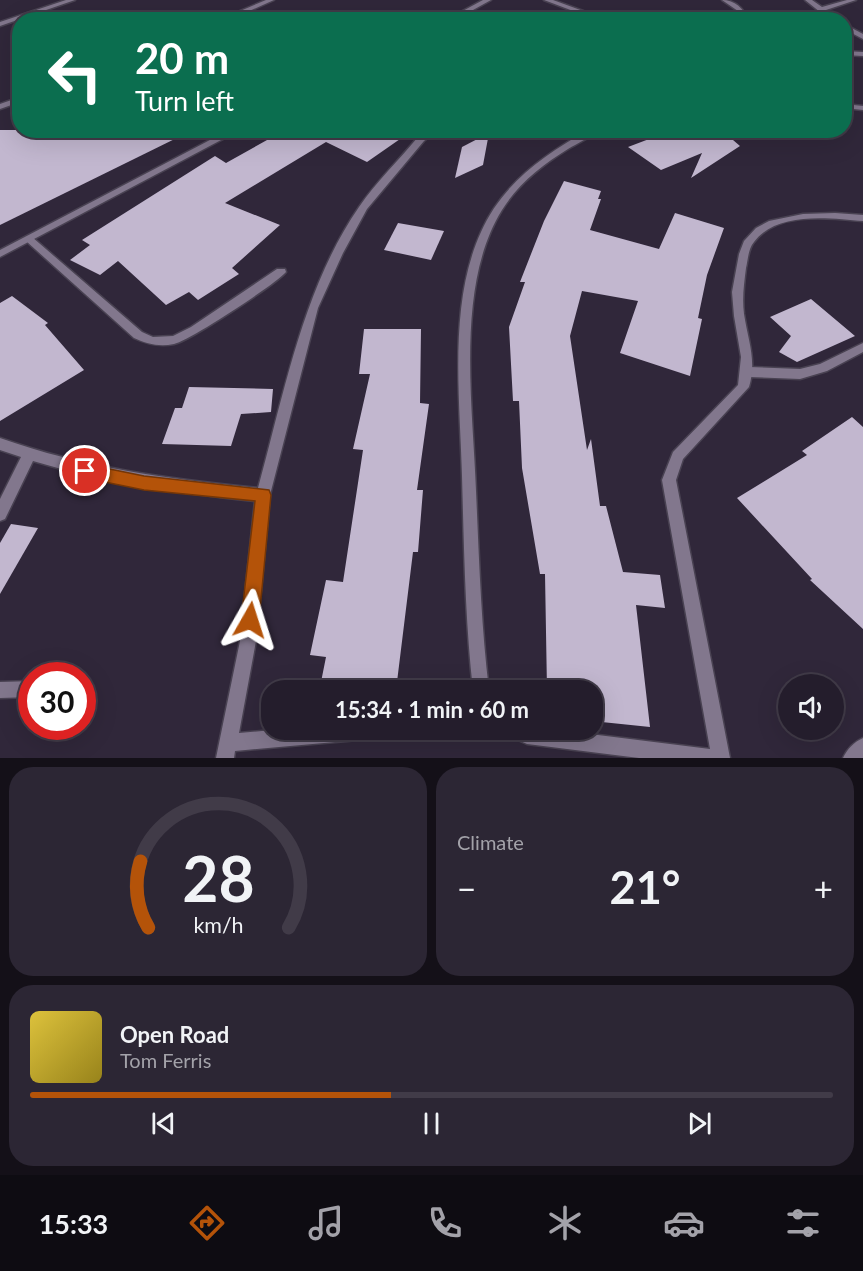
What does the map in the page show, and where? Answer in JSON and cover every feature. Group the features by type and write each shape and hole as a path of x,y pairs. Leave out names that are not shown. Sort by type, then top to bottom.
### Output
{"street":[{"path":"36,12 72,0"},
{"path":"242,12 271,0"},
{"path":"465,12 488,0"},
{"path":"547,0 582,12"},
{"path":"725,0 742,12"},
{"path":"808,0 823,12"},
{"path":"820,10 853,0"},
{"path":"0,254 221,138"},
{"path":"299,740 226,750 248,641 263,495 313,308 338,253 363,208 422,138"},
{"path":"480,680 468,455 465,332 471,277 483,240 497,211 518,184 536,164 581,138"},
{"path":"722,758 669,480 678,456 743,387 749,372 737,306 743,256 750,239 767,226 810,215 863,218"},
{"path":"29,238 138,335 152,341 174,340 195,330 281,272"},
{"path":"749,372 800,374 823,368 863,347"},
{"path":"0,444 65,467 144,483 263,495"},
{"path":"0,514 29,455"},
{"path":"0,690 18,689"},
{"path":"567,740 710,758"},
{"path":"852,758 863,747"}],"building":[{"path":"0,130 12,130 12,138 177,138 0,225"},
{"path":"271,138 402,138 367,162 326,142 225,203 280,225 232,268 239,274 198,300 189,292 166,305 118,261 100,275 70,260 90,245 82,240 215,156 226,163"},
{"path":"479,138 488,138 483,165 455,178 462,147"},
{"path":"652,138 737,138 733,140 740,146 691,178 702,153 661,170 628,147"},
{"path":"564,181 601,191 598,199 601,199 590,230 659,249 675,213 724,228 707,275 698,318 702,319 690,376 620,353 638,301 582,291 570,336 587,450 591,439 600,506 606,506 623,572 660,575 665,608 636,605 650,727 603,722 603,680 547,680 545,574 540,574 522,468 519,401 513,401 509,327 525,282 520,282 544,221"},
{"path":"398,223 444,231 431,260 384,250"},
{"path":"12,296 48,323 45,325 84,370 0,421 0,303"},
{"path":"811,299 855,336 797,362 779,352 791,336 770,317"},
{"path":"364,329 421,329 420,403 429,404 417,490 423,490 418,552 413,552 397,680 321,680 326,657 310,655 326,580 343,582 363,450 353,449 370,374 359,374"},
{"path":"189,387 273,389 271,412 241,414 231,446 162,444 175,408 182,408"},
{"path":"852,417 863,427 863,629 810,580 812,579 737,498 807,455 802,451"},
{"path":"11,524 38,528 0,594 0,543"}],"route":[{"path":"85,471 144,483 263,495 250,620"}]}
